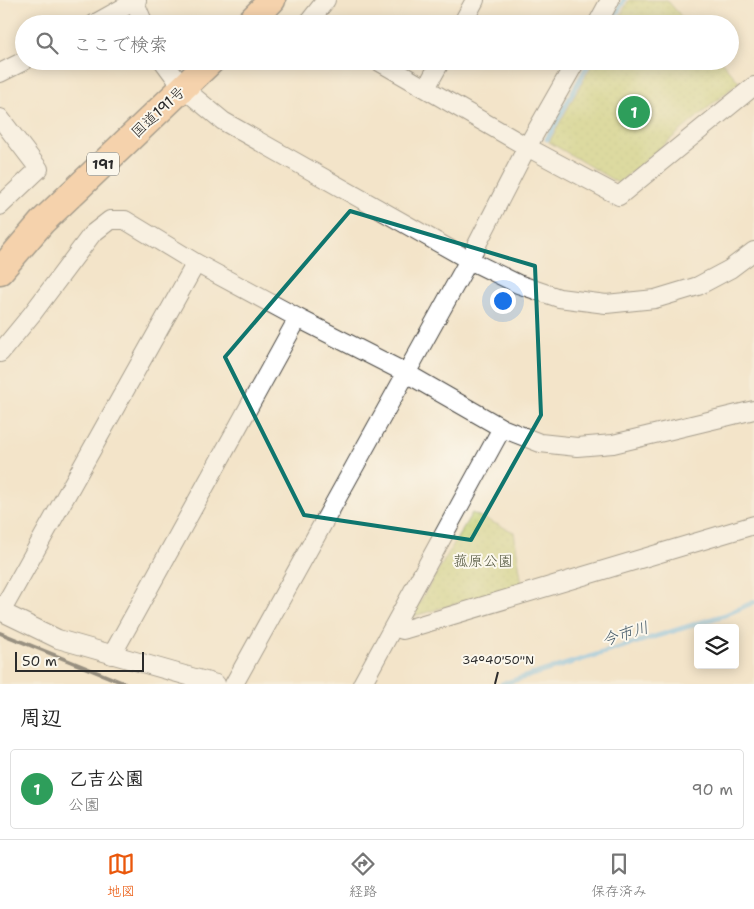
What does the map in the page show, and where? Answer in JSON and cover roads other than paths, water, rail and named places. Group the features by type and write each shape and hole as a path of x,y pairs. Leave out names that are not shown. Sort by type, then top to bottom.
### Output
{"highway":[{"path":"257,15 272,0"},
{"name":"国道191号","path":"0,271 42,222 202,70"}],"street":[{"path":"314,15 326,0"},
{"path":"467,15 475,0"},
{"path":"602,15 610,0"},
{"path":"110,15 135,1 140,15"},
{"path":"0,73 15,66"},
{"path":"170,70 184,88 223,121 468,260 518,284 559,298 606,304 655,299 698,286 730,268 754,250"},
{"path":"394,70 527,147 619,196 754,86"},
{"path":"426,88 436,70"},
{"path":"234,684 571,70"},
{"path":"0,118 39,169 0,206"},
{"path":"0,353 92,234 110,220 125,220 196,263 406,373 502,428 540,443 577,447 613,444 754,410"},
{"path":"196,263 1,611 58,639 216,684"},
{"path":"112,655 298,318"},
{"path":"362,684 502,428"},
{"path":"394,627 403,630 754,525"}],"waterway":[{"path":"616,15 624,0"},
{"path":"547,139 585,70"},
{"name":"今市川","path":"502,684 725,615 754,602"}],"railway":[{"path":"0,633 126,684"}],"place":[{"name":"乙吉公園","path":"634,112"}],"park label":[{"name":"菰原公園","path":"483,561"}]}
